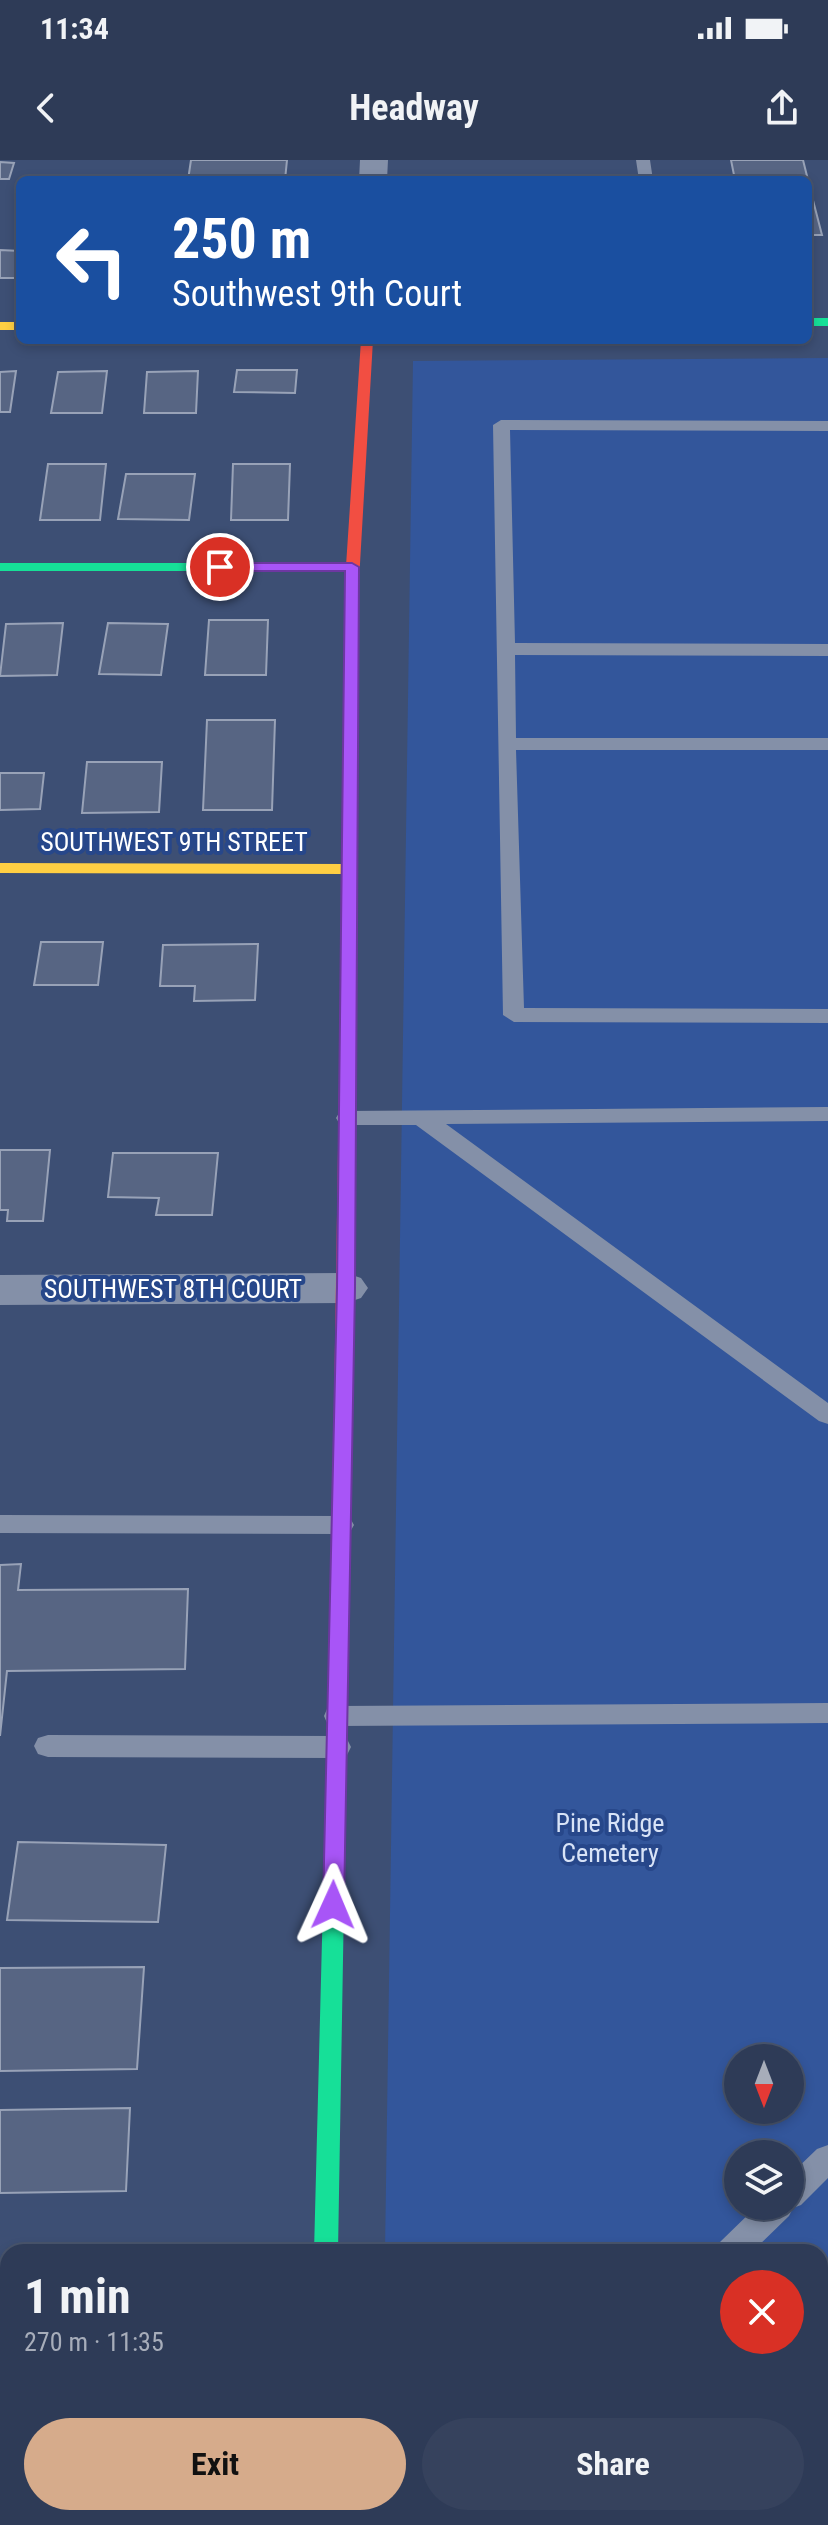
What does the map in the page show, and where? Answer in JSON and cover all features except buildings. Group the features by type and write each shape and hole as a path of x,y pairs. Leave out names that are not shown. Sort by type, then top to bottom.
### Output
{"street":[{"path":"326,2244 346,1288 347,869 352,567 367,344"},
{"path":"0,567 352,567"},
{"name":"SOUTHWEST 9TH STREET","path":"0,868 347,869"},
{"name":"SOUTHWEST 8TH COURT","path":"0,1290 346,1288"}],"lane":[{"path":"828,426 501,425 514,1015 828,1016"},
{"path":"506,649 828,650"},
{"path":"506,744 828,744"},
{"path":"347,1118 828,1114"},
{"path":"422,1118 828,1415"},
{"path":"0,1524 341,1525"},
{"path":"337,1716 828,1713"},
{"path":"48,1746 337,1747"},
{"path":"804,2181 828,2158"},
{"path":"739,2244 764,2220"}],"green space":[{"name":"Pine Ridge Cemetery","path":"828,358 828,2244 385,2244 413,361"}],"traffic: fast":[{"path":"812,322 828,322"},
{"path":"0,567 352,567"},
{"path":"349,958 352,581"},
{"path":"326,2244 336,1784"}],"traffic: slow":[{"path":"0,326 16,326"},
{"path":"0,868 347,869"},
{"path":"336,1784 342,1471"}],"traffic: jam":[{"path":"352,581 367,344"},
{"path":"342,1471 349,958"}],"route":[{"path":"220,567 352,567 347,869 346,1288 333,1905"}]}
